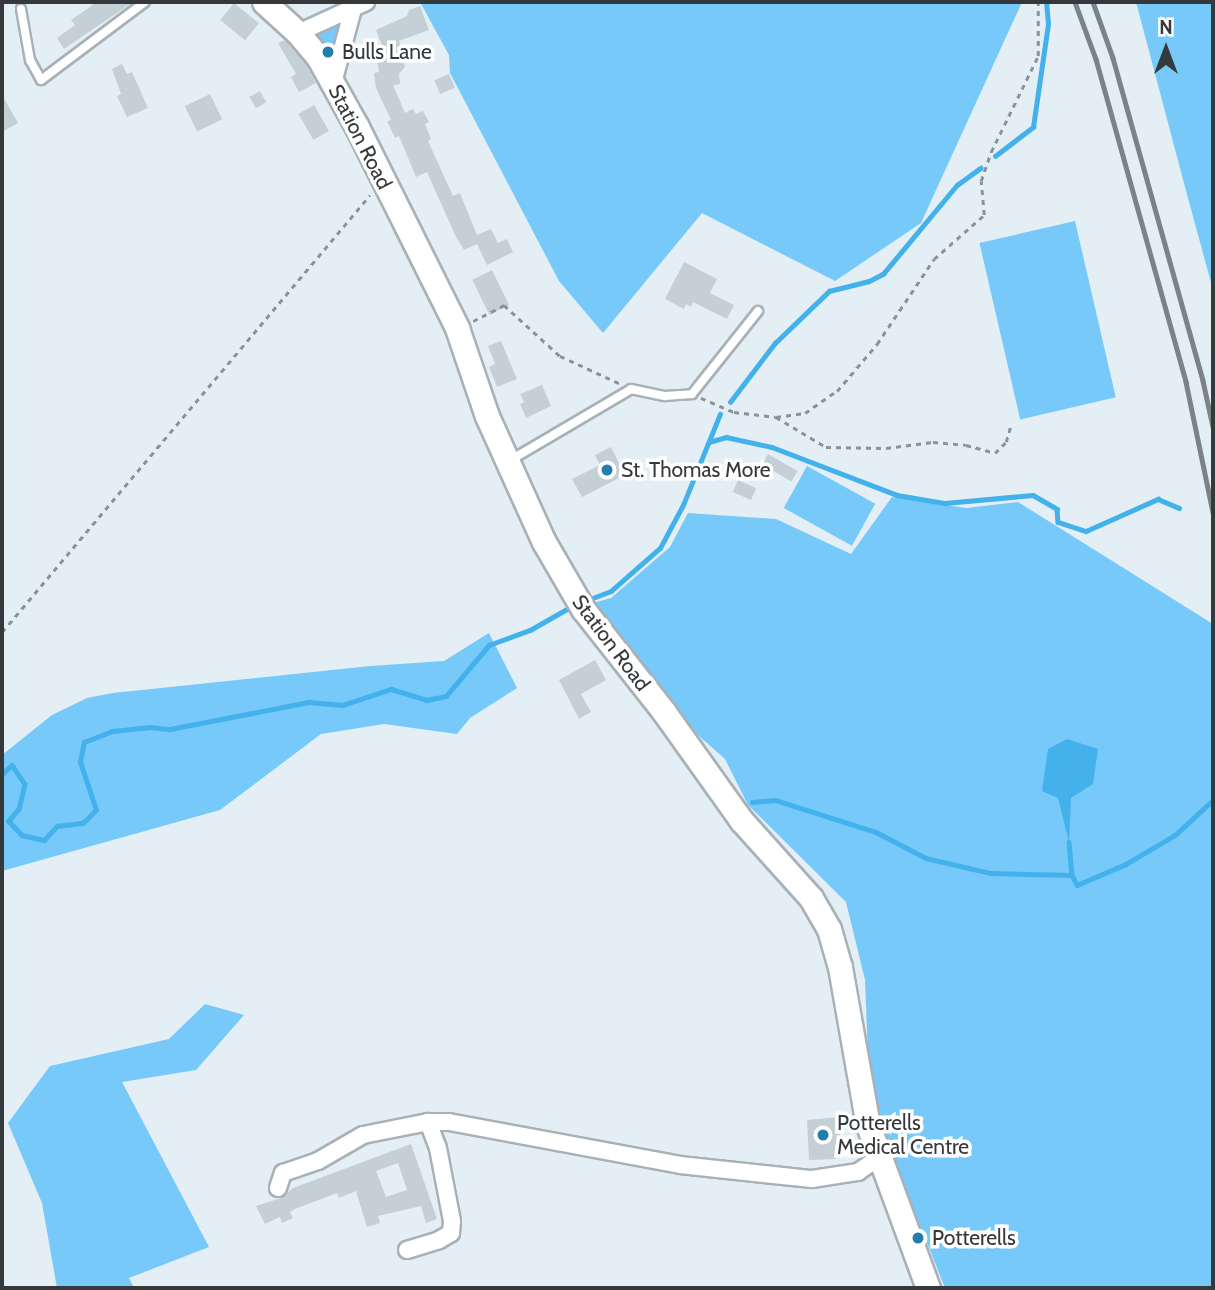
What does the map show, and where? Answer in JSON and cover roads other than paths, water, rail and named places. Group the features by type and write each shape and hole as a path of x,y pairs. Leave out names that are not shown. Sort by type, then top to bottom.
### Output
{"street":[{"name":"Station Road","path":"264,2 298,33 333,83 457,328 487,416 507,462 544,542 580,604 664,712 741,820 811,898 829,929 841,967 868,1125 928,1288"},
{"path":"298,33 359,5"},
{"path":"333,83 359,5"},
{"path":"407,1250 439,1240 451,1233 452,1222 438,1148 428,1122"},
{"path":"278,1188 283,1173 329,1156 363,1135 428,1122 449,1122 680,1166 812,1179 858,1172 878,1158"}],"lane":[{"path":"21,9 30,60 41,80 145,2"},
{"path":"507,462 631,389 665,396 692,394 758,311"}],"waterway":[{"path":"995,156 1033,127 1048,24 1046,2"},
{"path":"730,402 775,343 829,291 869,281 883,274 957,185 980,168"},
{"path":"585,601 611,591 660,548 683,505 720,414"},
{"path":"709,442 726,437 772,447 897,495 945,503 1033,495 1057,509 1058,522 1086,531 1158,499 1179,508"},
{"path":"2,774 12,765 25,784 19,809 9,821 22,835 44,840 57,826 83,823 96,810 80,762 84,742 113,731 150,727 170,729 309,702 343,705 391,689 426,700 446,696 489,645 530,630 574,605"},
{"path":"752,802 775,800 876,832 926,858 990,873 1072,875"},
{"path":"1069,842 1072,875 1077,885 1126,864 1175,835 1213,800"}],"railway":[{"path":"1075,2 1096,59 1186,382 1213,512"},
{"path":"1093,2 1113,58 1203,381 1213,427"}],"place":[{"name":"Bulls Lane","path":"328,52"},
{"name":"St. Thomas More","path":"607,470"},
{"name":"Potterells Medical Centre","path":"823,1135"},
{"name":"Potterells","path":"918,1238"}]}
